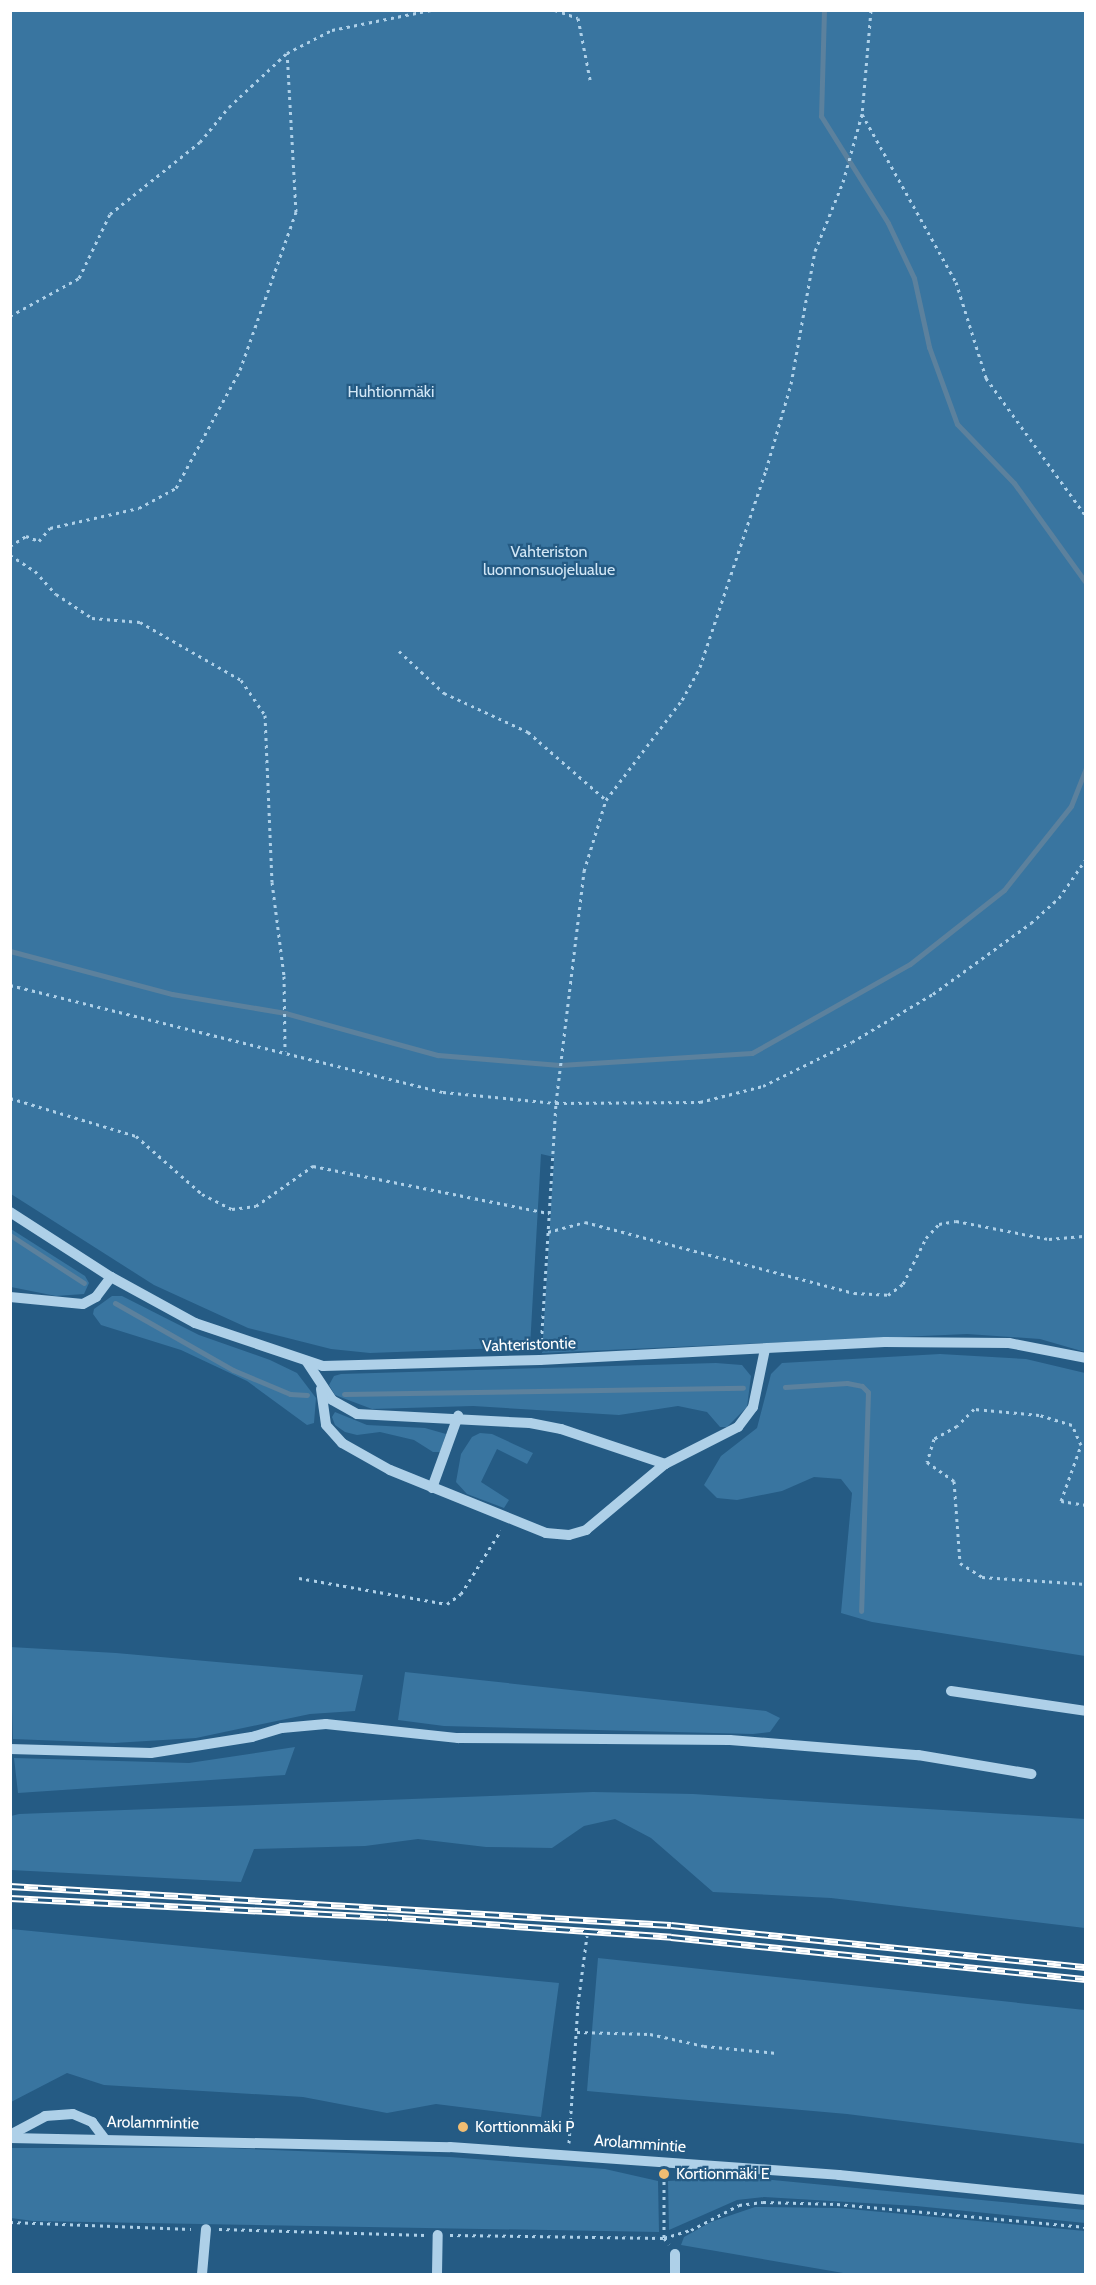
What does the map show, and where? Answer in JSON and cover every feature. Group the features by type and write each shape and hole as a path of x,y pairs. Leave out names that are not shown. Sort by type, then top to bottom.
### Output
{"street":[{"name":"Vahteristontie","path":"10,1212 111,1277 195,1323 307,1362 349,1366 540,1360 885,1342 988,1342 1030,1346 1086,1359"},
{"path":"10,1297 83,1304 96,1297 111,1277"},
{"path":"321,1389 325,1418 333,1436 376,1463 546,1533 578,1533 597,1524 665,1464 738,1427 753,1407 765,1349"},
{"path":"307,1362 321,1389 337,1404 367,1416 458,1416 561,1429 665,1464"},
{"path":"432,1488 458,1416"},
{"path":"951,1691 1086,1711"},
{"path":"10,1749 151,1753 252,1737 282,1728 326,1724 458,1738 730,1740 918,1755 1031,1773"},
{"path":"10,2137 45,2116 73,2114 92,2122 104,2138"},
{"name":"Arolammintie","path":"10,2137 336,2142 568,2154 1086,2200"},
{"path":"202,2274 206,2229"},
{"path":"436,2274 438,2235"},
{"path":"675,2254 675,2274"}],"path":[{"path":"10,316 79,278 110,214 200,142 229,107 287,53 332,30 431,10"},
{"path":"555,10 578,18 591,84"},
{"path":"540,1360 556,1103 584,871 606,800 682,700 700,667 766,470 790,384 815,251 843,182 862,114 871,10"},
{"path":"10,546 26,536 39,541 50,528 139,507 176,488 240,370 296,212 287,53"},
{"path":"862,114 956,282 986,378 1086,516"},
{"path":"10,555 35,571 56,594 92,618 140,622 241,680 265,715 272,882 284,976 285,1051"},
{"path":"399,651 444,693 528,732 606,800"},
{"path":"10,985 140,1019 285,1051 443,1092 556,1103 700,1102 763,1086 852,1042 933,994 1031,923 1059,898 1086,859"},
{"path":"10,1098 136,1136 202,1194 232,1209 256,1206 313,1166 549,1213"},
{"path":"548,1232 585,1222 854,1293 888,1295 903,1284 926,1238 939,1224 956,1221 1049,1239 1086,1236"},
{"path":"1086,1506 1061,1501 1082,1445 1072,1425 1039,1414 974,1409 957,1426 934,1439 927,1462 954,1481 960,1563 982,1577 1086,1584"},
{"path":"299,1578 447,1604 461,1594 508,1519"},
{"path":"568,2154 576,2032 587,1936"},
{"path":"576,2032 650,2034 704,2046 777,2053"},
{"path":"664,2238 666,2161"},
{"path":"10,2222 438,2235 664,2238 691,2230 739,2205 763,2202 837,2204 1086,2227"}],"green space":[{"name":"Vahteriston luonnonsuojelualue","path":"10,11 1085,11 1085,1352 1040,1339 967,1334 542,1353 554,1157 541,1154 530,1347 370,1353 331,1349 248,1328 154,1285 11,1194"},
{"path":"11,1229 85,1276 89,1283 84,1294 56,1296 11,1287"},
{"path":"112,1296 122,1296 199,1335 270,1360 297,1373 316,1398 314,1423 307,1425 247,1381 181,1350 101,1325 93,1314 94,1309"},
{"path":"940,1354 1026,1359 1085,1373 1085,1656 872,1622 841,1613 852,1493 841,1479 814,1477 782,1491 737,1500 717,1498 704,1485 721,1456 757,1428 771,1374 782,1363"},
{"path":"716,1363 742,1365 751,1376 747,1407 727,1427 720,1427 707,1412 678,1406 619,1415 473,1406 372,1409 335,1395 329,1385 334,1376 341,1374"},
{"path":"335,1412 367,1425 425,1428 446,1434 440,1452 433,1452 414,1440 380,1432 357,1435 345,1432 335,1425 332,1417"},
{"path":"480,1433 492,1434 533,1453 527,1464 497,1449 481,1482 509,1500 504,1508 467,1494 456,1482 461,1454 472,1437"},
{"path":"10,1647 116,1653 363,1675 355,1711 310,1714 196,1738 114,1743 13,1739"},
{"path":"405,1672 766,1711 780,1718 770,1732 753,1734 444,1726 398,1720"},
{"path":"295,1747 285,1775 18,1793 14,1758 189,1763"},
{"path":"593,1792 693,1794 1085,1819 1085,1928 831,1898 713,1892 651,1838 615,1819 584,1826 552,1848 486,1847 418,1839 365,1846 254,1849 241,1882 11,1870 11,1816 19,1814"},
{"path":"11,1929 559,1983 541,2117 436,2104 387,2113 303,2097 104,2085 67,2073 11,2102"},
{"path":"598,1958 1085,2010 1085,2144 847,2114 587,2091"},
{"path":"11,2148 225,2148 450,2157 605,2169 658,2181 659,2232 33,2221 11,2218"},
{"path":"741,2177 1085,2210 1085,2223 916,2206 764,2197 737,2200 669,2230 668,2181"},
{"path":"755,2207 839,2208 1085,2231 1085,2274 849,2274 681,2245 684,2237 711,2222"}],"waterway":[{"path":"824,10 821,116 888,223 914,278 929,347 957,424 1014,483 1086,583"},
{"path":"10,951 172,994 285,1013 438,1055 560,1065 752,1053 910,964 1004,890 1071,806 1086,768"},
{"path":"10,1235 84,1283"},
{"path":"115,1303 233,1370 290,1394 307,1395"},
{"path":"785,1387 847,1383 862,1386 868,1392 861,1611"},
{"path":"344,1394 743,1388"}],"railway":[{"path":"10,1886 671,1925 1086,1967"},
{"path":"10,1898 388,1917 671,1937 1086,1979"}],"place":[{"name":"Korttionmäki P","path":"463,2127"},
{"name":"Kortionmäki E","path":"664,2174"}],"park label":[{"name":"Huhtionmäki","path":"391,392"}]}
